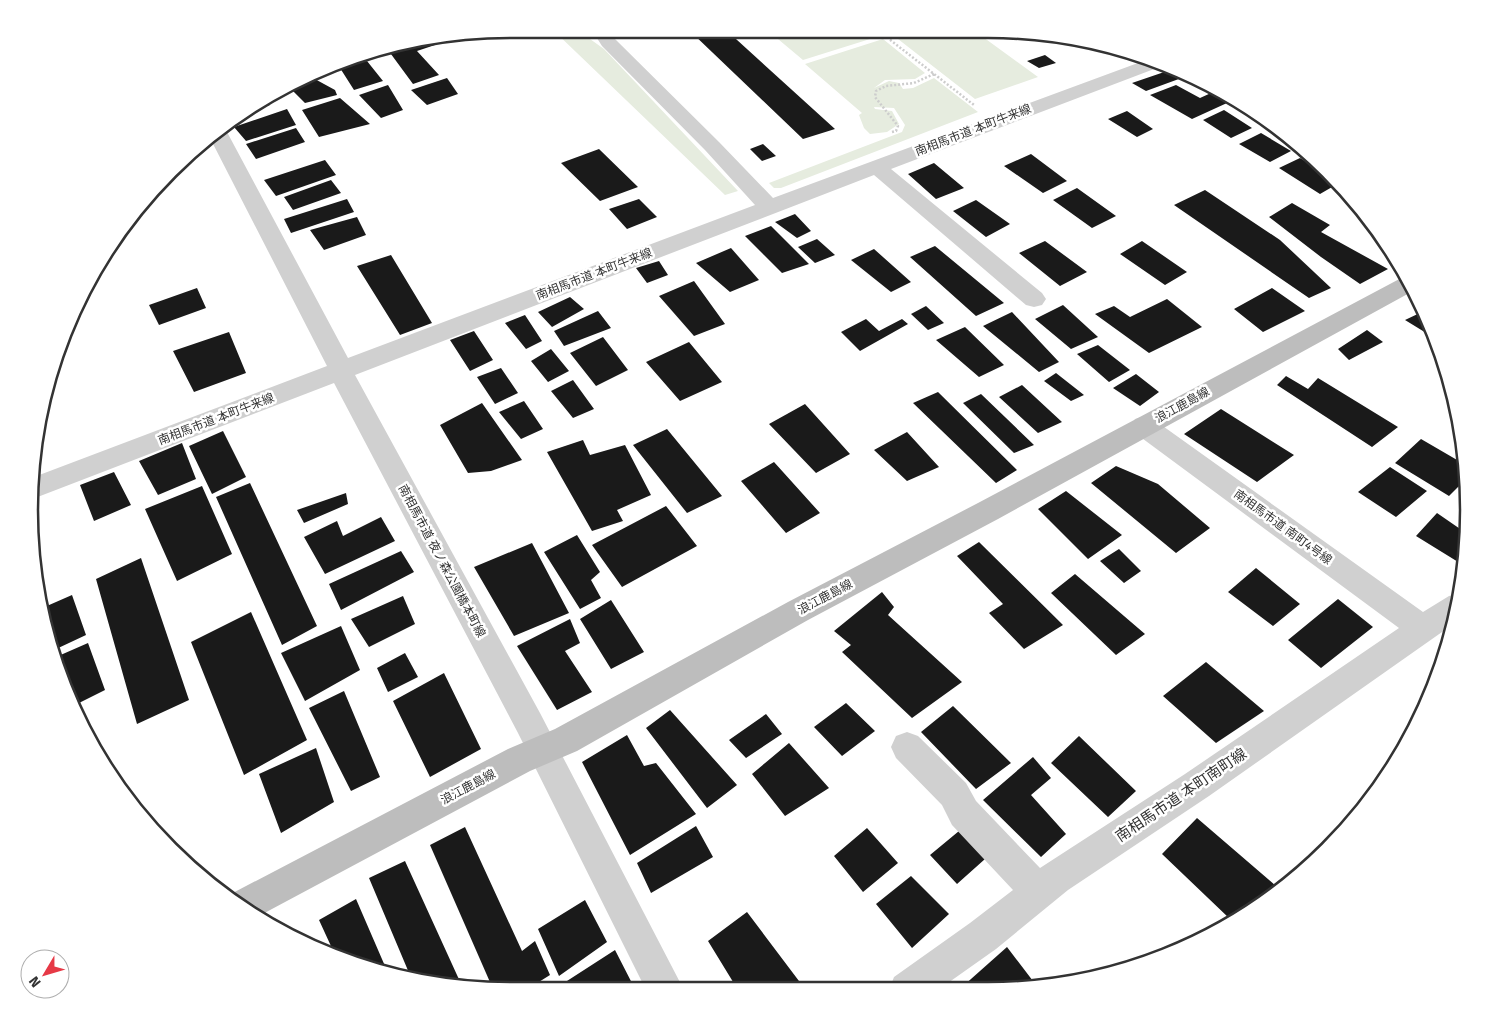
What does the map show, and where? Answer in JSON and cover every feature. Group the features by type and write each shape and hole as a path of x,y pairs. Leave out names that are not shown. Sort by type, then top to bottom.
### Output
{"main road":[{"name":"浪江鹿島線","path":"248,903 542,750 566,740 798,612 913,552 1403,286"}],"street":[{"path":"606,38 769,206"},
{"name":"南相馬市道 本町牛来線","path":"39,486 769,206 1147,66"},
{"name":"南相馬市道 夜ノ森公園橋本町線","path":"220,137 662,982"},
{"path":"877,167 1034,299"},
{"name":"南相馬市道 南町4号線","path":"1144,426 1422,628"},
{"name":"南相馬市道 本町南町線","path":"918,982 983,936 1038,891 1197,785 1448,612"},
{"path":"907,747 954,794 964,813 1038,891"}],"path":[{"path":"892,38 889,39 980,109"},
{"path":"888,134 896,131 898,126 875,97 876,91 886,86 914,83 934,74"}],"shaded area":[{"path":"561,38 589,38 604,49 738,191 725,195"},
{"path":"777,38 873,38 803,60"},
{"path":"984,38 1038,77 975,99 898,39"},
{"path":"883,39 925,73 915,79 885,80 874,88 889,81 899,83 903,89 913,88 934,78 978,112 781,188 774,188 769,183 902,132 905,125 894,108 874,107 875,109 892,111 899,124 887,132 870,134 864,128 859,115 862,113 805,64"}],"building":[{"path":"697,38 735,38 835,129 803,139"},
{"path":"434,44 417,51 439,75 413,84 390,53"},
{"path":"1045,55 1056,63 1039,68 1027,61"},
{"path":"367,61 383,81 354,90 341,69"},
{"path":"1165,72 1180,79 1146,91 1132,83"},
{"path":"447,78 458,94 427,105 411,90"},
{"path":"315,79 335,90 337,95 305,103 293,91"},
{"path":"388,85 403,110 381,118 359,95"},
{"path":"1176,85 1200,98 1210,93 1227,103 1192,119 1150,95"},
{"path":"340,98 370,124 319,137 302,110"},
{"path":"287,109 296,125 246,141 234,127"},
{"path":"1224,110 1252,128 1231,138 1203,120"},
{"path":"1127,111 1153,129 1137,137 1108,119"},
{"path":"296,128 305,142 256,159 246,144"},
{"path":"1261,133 1291,151 1270,162 1239,144"},
{"path":"763,144 776,156 762,161 750,149"},
{"path":"599,149 638,187 600,201 561,163"},
{"path":"1031,154 1067,181 1043,193 1004,166"},
{"path":"1300,158 1332,187 1320,194 1279,168"},
{"path":"325,160 336,175 276,196 264,180"},
{"path":"934,163 964,188 936,199 908,174"},
{"path":"331,180 341,193 293,210 284,197"},
{"path":"1077,188 1116,216 1092,228 1053,200"},
{"path":"1205,190 1280,240 1331,288 1309,298 1174,205"},
{"path":"347,199 354,212 291,233 284,219"},
{"path":"639,199 657,217 627,229 609,209"},
{"path":"976,200 1010,224 986,237 953,211"},
{"path":"1292,203 1330,225 1321,232 1388,269 1360,284 1269,217"},
{"path":"795,214 811,231 797,238 775,222"},
{"path":"357,217 366,235 324,250 310,230"},
{"path":"771,226 809,264 782,273 745,236"},
{"path":"817,239 835,255 815,263 798,247"},
{"path":"1045,241 1087,272 1060,286 1019,253"},
{"path":"1142,241 1187,272 1165,285 1120,254"},
{"path":"935,246 1004,303 976,316 910,257"},
{"path":"731,248 759,280 730,292 696,263"},
{"path":"874,249 911,282 891,292 851,260"},
{"path":"391,255 432,323 400,335 357,266"},
{"path":"659,261 668,275 647,283 636,268"},
{"path":"694,281 725,324 694,336 659,296"},
{"path":"197,288 206,308 159,325 149,305"},
{"path":"1272,288 1305,311 1263,332 1234,309"},
{"path":"570,297 584,309 552,327 538,312"},
{"path":"1167,299 1202,327 1149,353 1095,314 1114,306 1130,317"},
{"path":"1063,305 1098,337 1071,349 1035,319"},
{"path":"926,306 944,323 928,330 911,314"},
{"path":"598,311 611,328 564,346 554,331"},
{"path":"1012,312 1059,362 1039,372 983,326"},
{"path":"1417,314 1425,332 1405,320"},
{"path":"525,315 542,341 526,349 505,323"},
{"path":"866,319 879,331 902,319 908,324 860,351 841,332"},
{"path":"965,327 1004,365 979,377 936,340"},
{"path":"1367,330 1383,342 1349,360 1338,349"},
{"path":"474,331 493,360 470,371 450,340"},
{"path":"229,332 246,373 194,392 173,351"},
{"path":"603,337 628,370 596,386 570,353"},
{"path":"689,342 722,382 680,401 646,362"},
{"path":"1098,345 1130,370 1109,382 1077,354"},
{"path":"551,349 569,371 548,382 531,361"},
{"path":"501,368 518,393 495,404 477,377"},
{"path":"1056,373 1084,395 1071,401 1044,381"},
{"path":"1136,374 1159,392 1140,406 1113,388"},
{"path":"1286,376 1308,389 1318,378 1398,427 1372,447 1277,385"},
{"path":"573,380 594,409 573,418 551,391"},
{"path":"1022,385 1062,422 1038,433 999,397"},
{"path":"938,392 1017,470 996,483 913,403"},
{"path":"981,394 1034,445 1014,453 963,403"},
{"path":"524,401 543,429 521,439 499,412"},
{"path":"482,403 522,460 491,471 468,473 440,425"},
{"path":"805,404 850,454 816,473 769,424"},
{"path":"1221,409 1294,455 1257,482 1184,434"},
{"path":"667,429 722,496 687,513 633,445"},
{"path":"223,431 246,477 212,494 189,446"},
{"path":"907,432 939,467 907,481 874,450"},
{"path":"1421,439 1456,459 1458,487 1449,496 1395,463"},
{"path":"583,440 590,455 625,445 651,495 617,510 623,521 592,531 547,452"},
{"path":"182,443 196,479 158,495 139,461"},
{"path":"774,462 820,513 786,533 741,481"},
{"path":"1116,466 1158,484 1210,528 1176,553 1091,483"},
{"path":"1390,467 1427,491 1396,517 1358,492"},
{"path":"114,472 131,505 94,521 80,485"},
{"path":"250,483 317,626 282,645 216,497"},
{"path":"202,486 232,554 177,581 145,509"},
{"path":"1066,491 1122,535 1088,559 1038,509"},
{"path":"346,493 348,504 304,523 297,510"},
{"path":"666,506 697,546 622,587 592,545"},
{"path":"1437,513 1459,528 1456,561 1416,536"},
{"path":"381,517 395,541 325,574 304,537 337,521 343,536"},
{"path":"577,535 600,572 591,580 601,598 580,609 544,552"},
{"path":"979,542 1063,625 1024,649 989,613 1003,604 957,556"},
{"path":"532,543 569,613 514,636 474,567"},
{"path":"1119,549 1141,571 1124,583 1100,561"},
{"path":"401,551 414,572 341,610 329,584"},
{"path":"141,558 189,700 137,724 96,579"},
{"path":"1256,568 1300,604 1273,626 1228,592"},
{"path":"1075,574 1145,634 1116,655 1051,593"},
{"path":"882,592 894,607 888,615 962,682 912,718 842,652 851,645 834,631"},
{"path":"72,595 86,635 59,648 48,606"},
{"path":"403,596 415,624 369,647 351,619"},
{"path":"1338,599 1373,627 1321,668 1288,640"},
{"path":"611,600 644,652 611,669 580,619"},
{"path":"251,612 307,740 244,775 191,642"},
{"path":"570,619 580,643 565,651 592,692 557,710 517,646"},
{"path":"341,626 360,670 305,701 281,653"},
{"path":"88,643 105,690 79,703 61,655"},
{"path":"405,653 418,677 388,692 377,668"},
{"path":"1206,662 1264,711 1216,743 1163,696"},
{"path":"444,673 481,749 430,777 393,701"},
{"path":"344,691 380,777 351,791 309,708"},
{"path":"846,703 875,731 842,756 814,727"},
{"path":"953,706 1011,763 976,789 921,732"},
{"path":"670,710 737,785 707,808 646,728"},
{"path":"766,714 782,734 746,758 729,740"},
{"path":"627,735 644,766 656,763 696,814 630,855 582,762"},
{"path":"1079,736 1136,791 1108,817 1051,763"},
{"path":"789,743 829,788 785,816 752,774"},
{"path":"316,748 334,802 281,833 259,774"},
{"path":"1033,757 1051,778 1031,795 1066,834 1041,857 983,800"},
{"path":"1197,818 1274,885 1227,916 1162,854"},
{"path":"696,826 713,857 651,893 637,863"},
{"path":"465,827 522,951 535,941 550,975 539,982 489,981 430,845"},
{"path":"867,828 898,863 863,892 834,856"},
{"path":"959,831 985,859 957,884 930,855"},
{"path":"405,861 458,978 408,970 369,878"},
{"path":"911,876 949,914 912,948 876,904"},
{"path":"356,899 384,964 331,947 319,920"},
{"path":"585,900 607,942 559,976 538,929"},
{"path":"747,912 800,982 733,982 708,941"},
{"path":"1007,947 1031,979 987,982 968,982"},
{"path":"615,950 631,982 565,982"}]}
